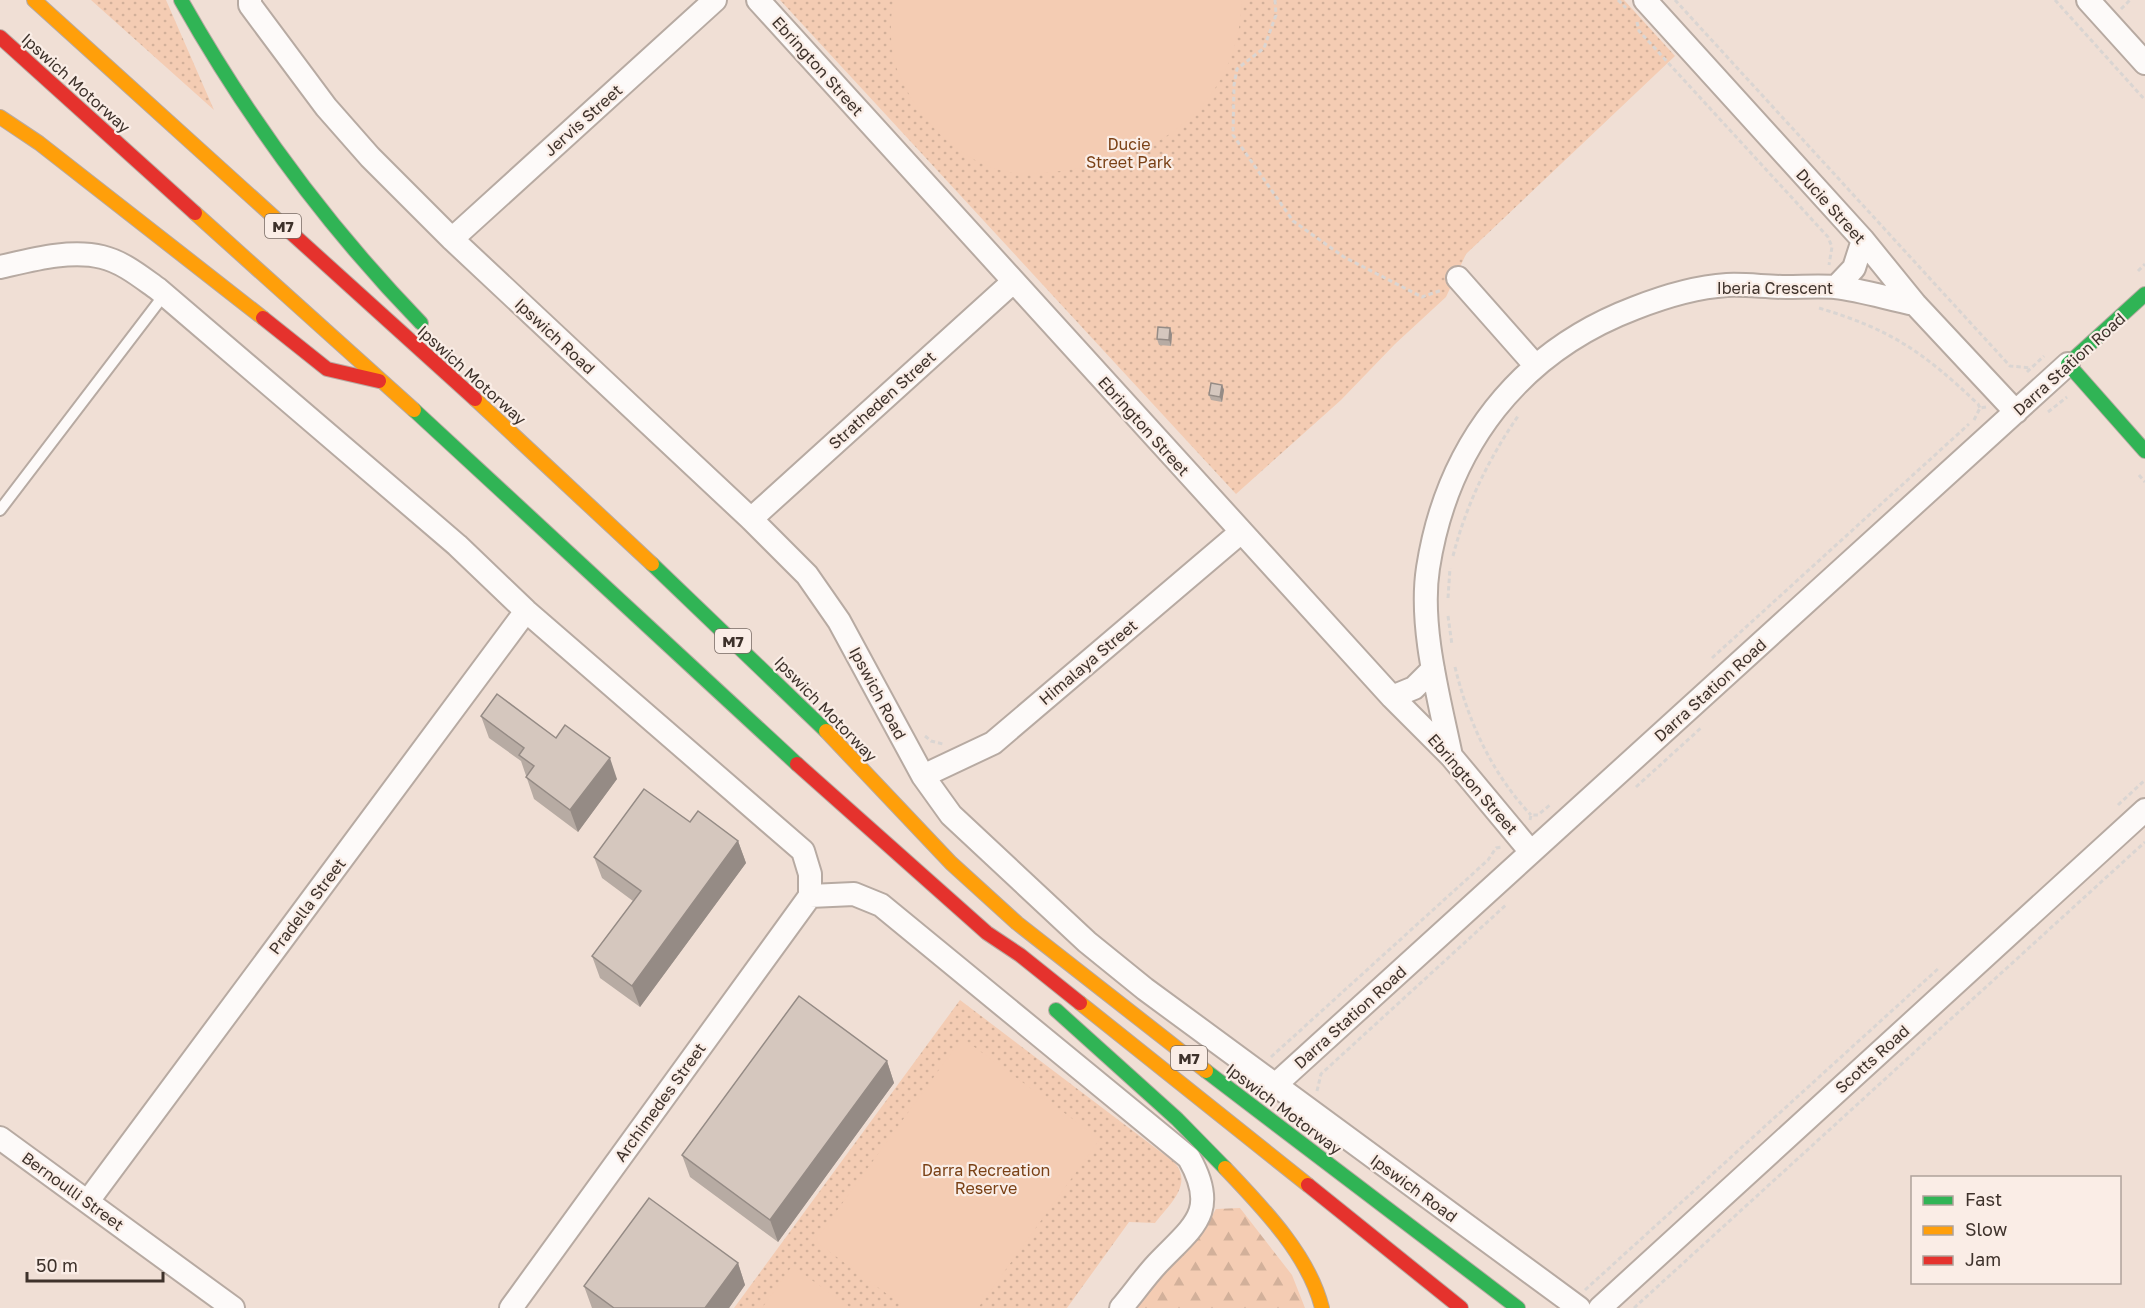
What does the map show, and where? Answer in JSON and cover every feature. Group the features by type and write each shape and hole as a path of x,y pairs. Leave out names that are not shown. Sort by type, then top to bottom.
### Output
{"main road":[{"name":"Ipswich Motorway","path":"34,0 532,451 801,705 951,863 1017,923 1100,990 1518,1308"},
{"path":"181,0 231,88 283,165 328,223 429,331"},
{"name":"Ipswich Motorway","path":"0,37 987,933 1020,955 1209,1104 1461,1308"},
{"path":"0,117 39,143 327,369 382,382"},
{"name":"Darra Station Road","path":"2068,364 2145,294"},
{"path":"2068,364 2145,451"},
{"path":"524,422 532,451"},
{"path":"987,933 1010,965"},
{"path":"1050,1004 1240,1183 1299,1258 1316,1289 1322,1308"}],"street":[{"name":"Ipswich Road","path":"250,0 250,5 267,29 326,107 370,157 452,239 751,519 807,575 839,621 923,776 966,832 1087,942 1274,1086 1580,1301"},
{"name":"Jervis Street","path":"452,239 715,0"},
{"name":"Ebrington Street","path":"758,0 1240,532 1392,697 1451,756 1531,852"},
{"path":"2088,0 2141,49"},
{"name":"Ducie Street","path":"1638,11 1863,240 1915,304 2008,404"},
{"path":"1832,287 1854,268 1863,240"},
{"path":"0,267 62,256 101,256 128,268 161,292 456,545 526,611 803,851 810,874 810,896 854,894 881,905 1189,1158 1202,1180 1203,1210 1189,1233 1155,1266 1121,1308"},
{"path":"1458,278 1535,365"},
{"name":"Stratheden Street","path":"751,519 1013,282"},
{"name":"Iberia Crescent","path":"1451,756 1443,664 1428,629 1428,569 1440,514 1464,452 1491,411 1535,365 1574,337 1621,314 1664,297 1726,285 1832,287 1915,304"},
{"name":"Darra Station Road","path":"1274,1086 1531,852 2008,404 2068,364"},
{"name":"Himalaya Street","path":"923,776 993,743 1240,532"},
{"name":"Pradella Street","path":"88,1201 526,611"},
{"path":"1392,697 1414,688 1443,664"},
{"name":"Scotts Road","path":"1600,1308 2145,810"},
{"name":"Archimedes Street","path":"511,1308 810,896"},
{"name":"Bernoulli Street","path":"0,1138 233,1308"}],"lane":[{"path":"0,510 161,292"}],"path":[{"path":"1275,0 1276,15 1264,48 1237,69 1234,85 1233,135 1293,221 1344,257 1422,297 1440,292 1458,278"},
{"path":"1618,0 1638,11 1639,30 1828,237 1832,247 1827,274 1832,287 1830,311"},
{"path":"1675,0 2010,366 2031,368"},
{"path":"2055,0 2145,100"},
{"path":"2132,276 2145,264"},
{"path":"1811,306 1860,320 1918,350 1963,389 1980,408"},
{"path":"1980,408 2008,404 2031,368 2048,352"},
{"path":"2041,419 2066,397"},
{"path":"1705,664 1975,419 1980,408"},
{"path":"1452,649 1447,605 1450,568 1459,530 1474,491 1496,448 1520,412"},
{"path":"1443,664 1464,702 1484,750 1520,804 1531,815 1538,815 1559,798"},
{"path":"1635,788 1703,726"},
{"path":"2114,809 2145,780"},
{"path":"1261,1057 1269,1058 1279,1051 1488,860 1496,848 1504,847 1529,822 1531,815"},
{"path":"1634,1308 2145,842"},
{"path":"1316,1096 1317,1083 1321,1074 1511,901"},
{"path":"1580,1301 1940,967"}],"green space":[{"path":"91,0 166,0 214,110"},
{"name":"Ducie Street Park","path":"780,0 1624,0 1675,56 1466,254 1446,297 1395,344 1341,400 1236,494"},
{"path":"893,0 1242,0 1237,36 1227,67 1210,95 1190,118 1164,138 1135,153 1103,163 1060,171 1025,173 1000,170 967,155 938,132 915,104 898,72 893,55 891,18"},
{"name":"Darra Recreation Reserve","path":"960,1000 1174,1162 1180,1170 1181,1178 1177,1194 1172,1202 1155,1223 1129,1222 1067,1308 734,1308"},
{"path":"962,1038 1100,1139 978,1308 906,1308 815,1241"},
{"path":"1240,1208 1292,1275 1305,1308 1130,1308 1187,1249 1216,1209"},
{"path":"792,1266 851,1308 762,1308"}],"building":[{"path":"1158,327 1170,328 1169,340 1157,339"},
{"path":"1211,383 1222,385 1220,397 1209,395"},
{"path":"497,694 556,738 565,725 610,758 570,810 526,777 534,766 519,755 524,748 481,716"},
{"path":"644,789 690,822 698,811 738,841 632,986 592,956 641,891 594,857"},
{"path":"799,996 887,1061 770,1220 682,1155"},
{"path":"649,1198 738,1263 705,1308 614,1308 584,1286"}],"traffic: fast":[{"path":"181,0 233,87 290,169 353,248 421,323"},
{"path":"2145,294 2068,364 2145,451"},
{"path":"414,410 797,764"},
{"path":"652,564 826,731"},
{"path":"1056,1010 1177,1119 1225,1168"},
{"path":"1206,1071 1518,1308"}],"traffic: slow":[{"path":"34,0 287,229"},
{"path":"0,117 39,143 263,318"},
{"path":"195,213 414,410"},
{"path":"475,399 652,564"},
{"path":"826,731 951,863 1017,923 1206,1071"},
{"path":"1080,1003 1308,1185"},
{"path":"1225,1168 1269,1215 1295,1251 1307,1269 1322,1308"}],"traffic: jam":[{"path":"0,37 195,213"},
{"path":"287,229 475,399"},
{"path":"263,318 327,369 379,381"},
{"path":"797,764 987,933 1020,955 1080,1003"},
{"path":"1308,1185 1461,1308"}]}
